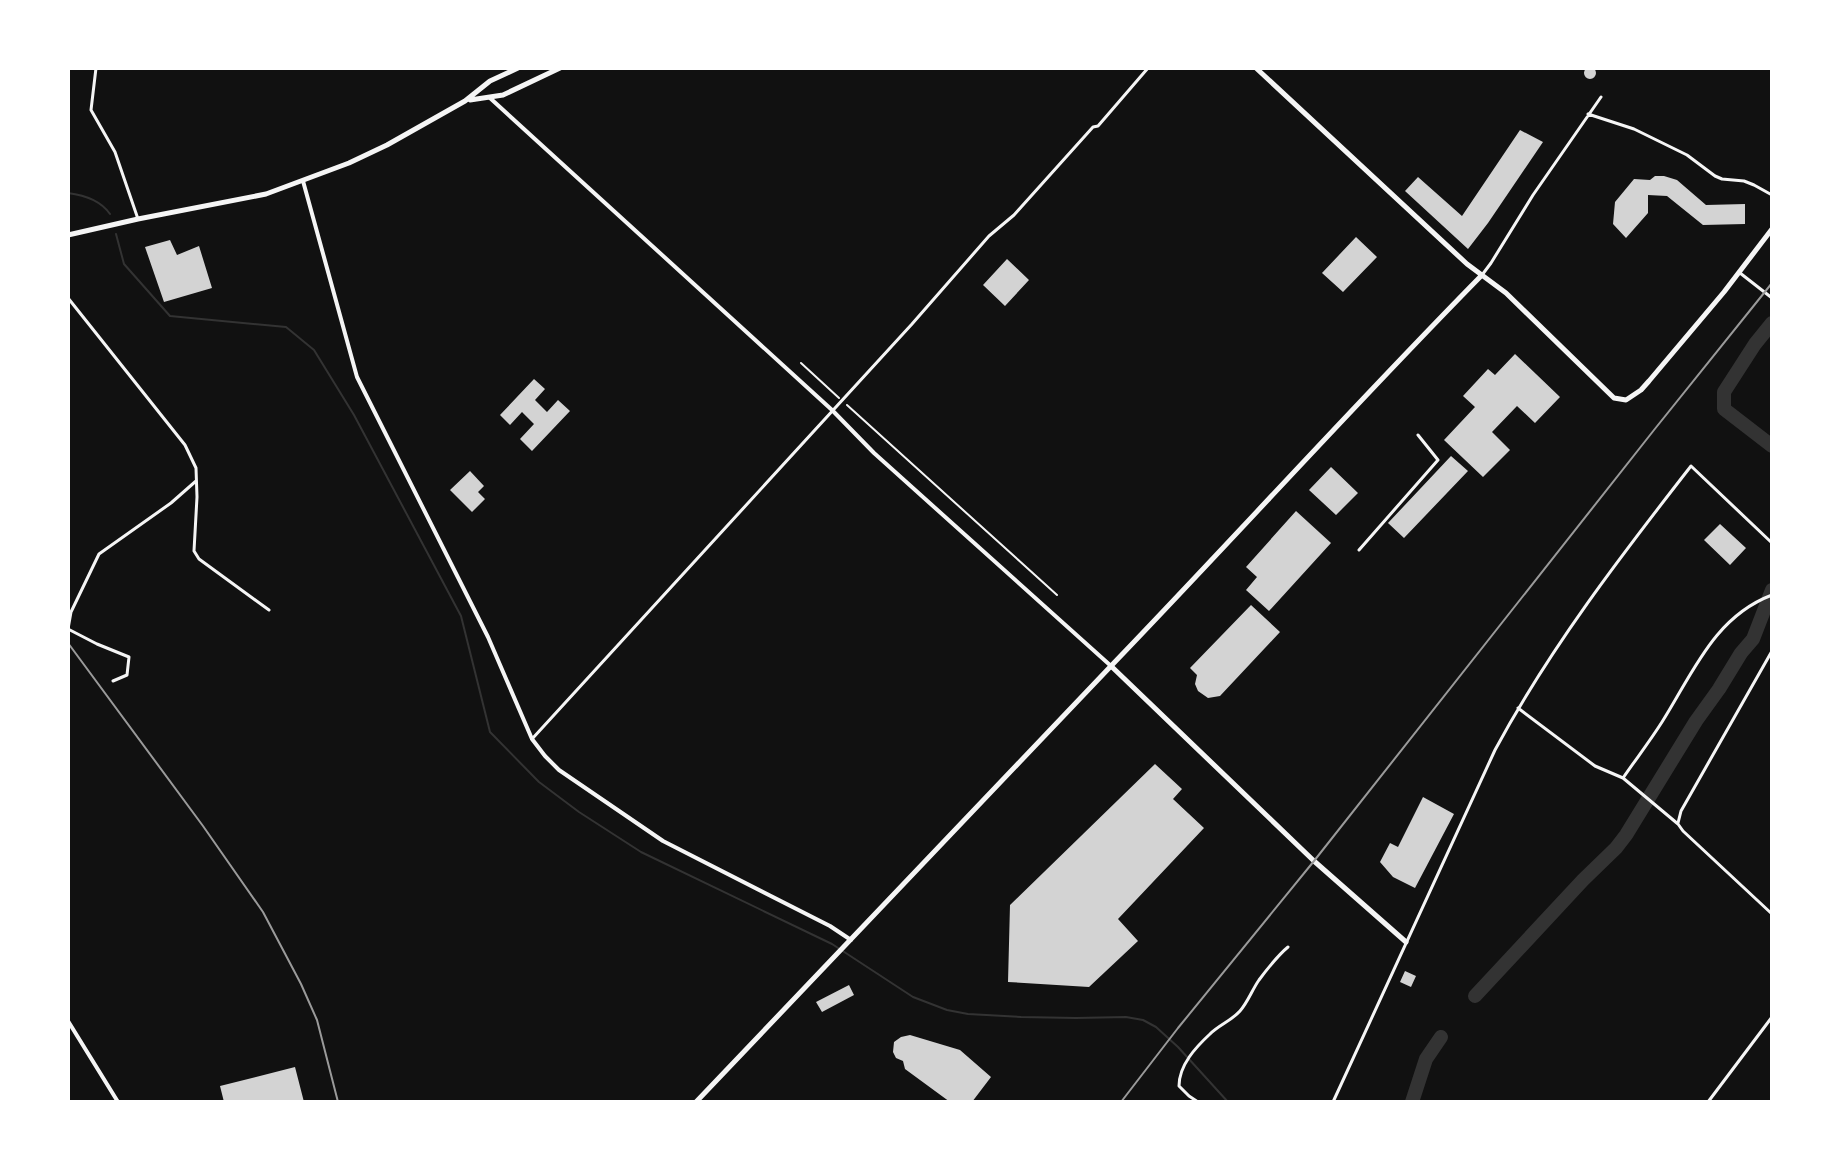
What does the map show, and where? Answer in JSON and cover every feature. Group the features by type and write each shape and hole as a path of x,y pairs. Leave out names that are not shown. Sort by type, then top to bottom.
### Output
{"main road":[{"path":"68,235 266,194 303,181 387,145 465,101 484,85 518,68"},
{"path":"465,101 503,95 560,68"},
{"path":"1256,68 1467,264 1506,293 1614,398 1626,400 1649,381 1772,229"},
{"path":"484,85 490,98"},
{"path":"696,1102 1482,275"},
{"path":"1111,666 1314,861 1406,942"}],"street":[{"path":"96,68 91,110 115,152 138,219"},
{"path":"532,739 989,236 1014,215 1148,68"},
{"path":"1482,275 1601,97"},
{"path":"490,98 832,410 874,453 1111,666"},
{"path":"1588,114 1634,129 1687,155 1715,176 1744,181 1772,195"},
{"path":"303,181 357,377 488,637 532,739 559,770 663,841 830,926 851,940"},
{"path":"1739,272 1772,298"},
{"path":"68,298 185,445 196,468 194,551 199,559 269,610"},
{"path":"1359,550 1438,460 1418,435"},
{"path":"1333,1102 1495,750 1518,708 1616,561 1691,466 1772,543"},
{"path":"113,681 127,675 129,657 68,629 71,612 99,554 171,503 196,481"},
{"path":"1623,778 1661,723 1711,640 1752,602 1772,595"},
{"path":"1678,824 1681,811 1772,651"},
{"path":"1518,708 1595,766 1623,778 1678,824 1772,914"},
{"path":"1198,1102 1179,1086 1179,1078 1188,1058 1211,1033 1242,1009 1278,955 1288,947"},
{"path":"1708,1102 1772,1017"},
{"path":"68,1021 118,1102"}],"path":[{"path":"801,363 1057,595"}],"building":[{"path":"1590,67 1596,73 1590,79 1584,73"},
{"path":"1520,130 1543,142 1468,249 1405,191 1418,177 1462,216"},
{"path":"1655,176 1677,180 1706,205 1745,204 1745,224 1703,225 1667,196 1648,195 1648,213 1626,238 1613,224 1615,202 1634,179 1650,180"},
{"path":"1356,237 1377,257 1343,292 1322,273"},
{"path":"170,240 177,255 199,246 212,288 164,302 145,247"},
{"path":"1007,259 1029,280 1005,306 983,285"},
{"path":"1515,354 1560,397 1535,423 1517,406 1492,432 1510,450 1483,477 1444,440 1475,407 1463,396 1488,369 1495,375"},
{"path":"534,379 545,389 535,400 547,412 558,400 570,411 532,451 520,439 534,424 522,412 510,425 500,415"},
{"path":"1451,456 1468,471 1404,538 1388,523"},
{"path":"1331,467 1358,493 1336,515 1309,490"},
{"path":"470,471 484,486 478,492 485,499 472,512 450,490"},
{"path":"1296,511 1331,543 1269,611 1246,590 1257,577 1246,567"},
{"path":"1720,524 1746,548 1730,565 1704,540"},
{"path":"1251,605 1280,632 1220,696 1208,698 1198,691 1195,684 1197,675 1190,668"},
{"path":"1155,764 1182,789 1173,799 1204,828 1118,919 1138,941 1089,987 1008,982 1010,905"},
{"path":"1423,797 1454,814 1415,888 1393,877 1380,862 1390,843 1398,847"},
{"path":"1405,971 1416,976 1411,987 1400,982"},
{"path":"849,985 854,995 822,1012 816,1002"},
{"path":"910,1035 960,1050 991,1077 972,1102 950,1102 905,1069 903,1061 896,1058 893,1052 894,1042"},
{"path":"295,1067 304,1102 224,1102 220,1086"}],"waterway":[{"path":"68,193 92,199 110,214"},
{"path":"116,234 124,264 170,316 286,327 314,350 354,415 461,616 490,732 539,782 641,852 832,944 913,997 968,1014 1126,1017 1143,1020 1178,1047 1228,1102"},
{"path":"1772,323 1724,392 1724,409 1772,446"},
{"path":"1475,996 1626,835 1696,721 1753,639 1772,590"},
{"path":"1412,1102 1426,1059 1441,1037"}],"railway":[{"path":"1121,1102 1772,283"},
{"path":"68,643 263,912 317,1020 338,1102"}]}
